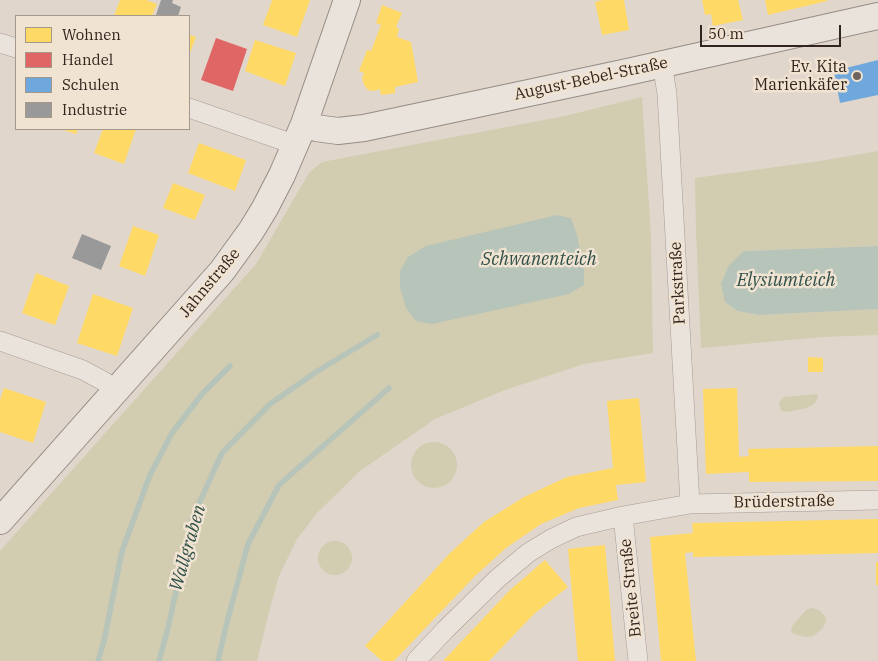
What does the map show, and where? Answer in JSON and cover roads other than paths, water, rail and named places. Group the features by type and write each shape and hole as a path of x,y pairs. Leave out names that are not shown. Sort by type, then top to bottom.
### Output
{"main road":[{"name":"Jahnstraße","path":"0,521 235,254 265,208 300,135 347,0"},
{"name":"August-Bebel-Straße","path":"300,135 316,128 338,131 364,128 624,73 878,16"}],"street":[{"path":"0,43 15,48"},
{"name":"Parkstraße","path":"662,63 668,103 690,504"},
{"path":"190,108 241,126 300,135"},
{"path":"0,341 84,370 116,391"},
{"name":"Brüderstraße","path":"416,661 496,579 528,553 576,527 690,504 878,500"},
{"name":"Breite Straße","path":"623,516 638,661"}],"water":[{"name":"Schwanenteich","path":"557,215 571,218 577,235 584,270 584,285 569,294 432,324 416,321 406,308 400,288 400,271 408,257 426,246"},
{"name":"Elysiumteich","path":"878,246 878,309 759,315 737,311 725,302 721,284 729,265 744,251"}],"waterway":[{"name":"Wallgraben","path":"159,661 192,519 222,453 270,404 316,372 377,335"},
{"name":"Wallgraben","path":"98,661 104,641 122,551 150,475 172,433 202,394 230,366"},
{"name":"Wallgraben","path":"218,661 248,544 279,485 389,388"}],"place":[{"name":"Ev. Kita Marienkäfer","path":"857,76"}]}
